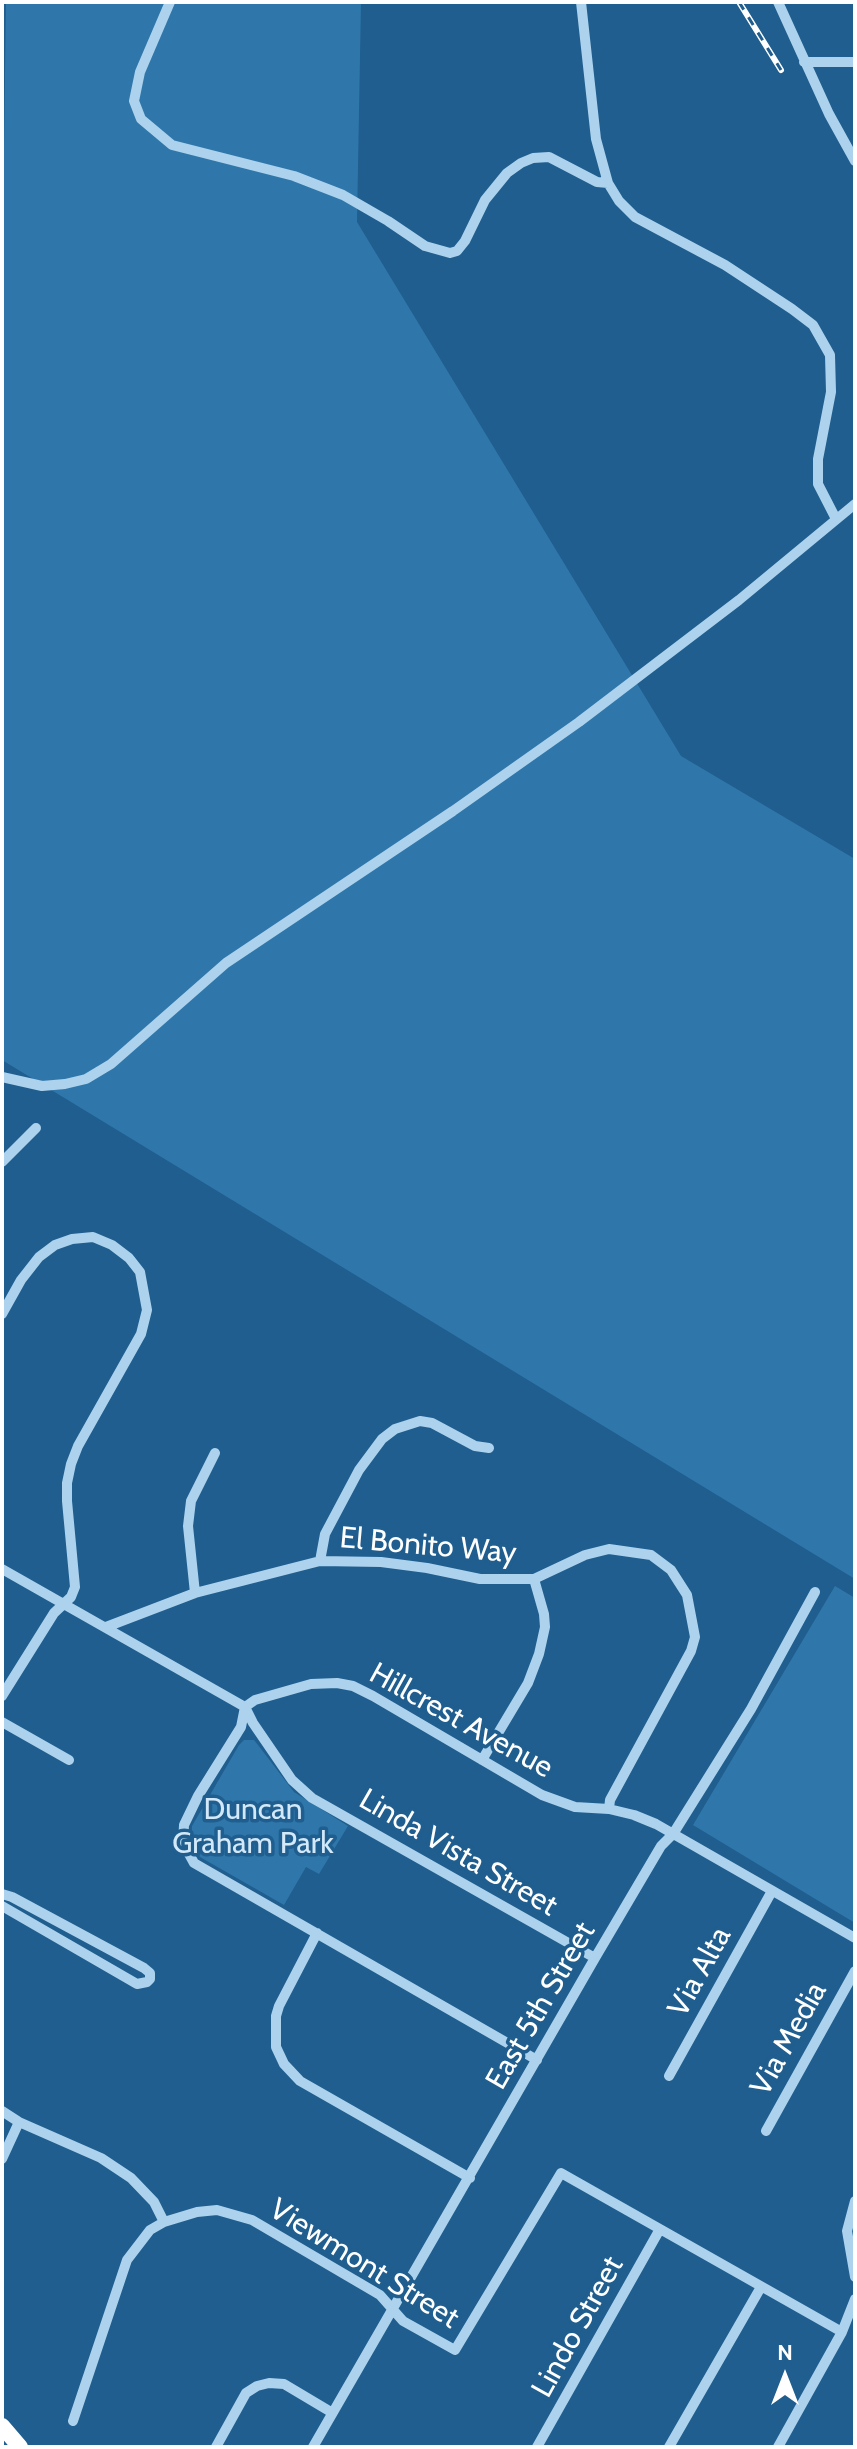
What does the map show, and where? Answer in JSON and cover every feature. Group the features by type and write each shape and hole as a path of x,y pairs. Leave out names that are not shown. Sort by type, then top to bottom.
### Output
{"highway":[{"path":"2,2426 20,2447"}],"street":[{"path":"170,2 140,72 134,101 141,119 172,145 294,176 343,195 425,246 450,253 457,251 465,241 485,200 507,173 521,163 549,157 597,182 608,183"},
{"path":"581,2 596,139 608,183 619,201 635,217 725,265 813,325 830,355 831,392 818,459 818,484 836,519"},
{"path":"778,2 804,62 855,161"},
{"path":"804,62 855,62"},
{"path":"2,1077 32,1085 65,1084 86,1079 111,1064 226,963 553,741 739,600 855,504"},
{"path":"2,1162 36,1128"},
{"path":"2,1314 21,1280 39,1257 55,1245 93,1237 112,1245 129,1258 140,1272 147,1310 141,1334 71,1464 67,1501 76,1581 71,1597 54,1613 2,1696"},
{"path":"320,1561 325,1534 359,1470 382,1439 395,1429 420,1421 432,1423 475,1446 489,1448"},
{"path":"195,1593 188,1526 191,1501 215,1453"},
{"name":"El Bonito Way","path":"106,1627 195,1593 320,1561 381,1562 480,1579 534,1579 585,1555 609,1549 651,1555 671,1570 687,1595 695,1637 691,1651 610,1800 609,1809"},
{"path":"2,1569 245,1707 241,1727 198,1796 184,1825 183,1843 194,1863 537,2060"},
{"path":"482,1760 528,1683 539,1654 545,1627 534,1579"},
{"name":"East 5th Street","path":"313,2447 595,1958 661,1846 673,1834 756,1701 815,1592"},
{"name":"Hillcrest Avenue","path":"245,1707 255,1700 311,1684 353,1686 554,1800 575,1807 609,1809 634,1815 855,1938"},
{"name":"Linda Vista Street","path":"245,1707 292,1780 312,1798 595,1958"},
{"path":"2,1722 69,1760"},
{"name":"Via Alta","path":"669,2076 772,1891"},
{"path":"2,1894 133,1962 150,1973 150,1979 137,1984 2,1906"},
{"path":"317,1933 276,2016 276,2047 284,2064 300,2081 470,2178"},
{"name":"Via Media","path":"766,2131 855,1971"},
{"path":"2,2111 19,2122 101,2158 131,2178 154,2202 164,2222 145,2236 127,2260 73,2421"},
{"path":"2,2159 19,2122"},
{"name":"Viewmont Street","path":"164,2222 197,2212 217,2210 252,2220 380,2295 403,2321 455,2350 561,2173 842,2332"},
{"path":"855,2201 847,2231 855,2277"},
{"name":"Lindo Street","path":"537,2447 660,2229"},
{"path":"669,2447 761,2287"},
{"path":"778,2447 842,2332 855,2299"},
{"path":"216,2447 246,2393 257,2386 284,2384 331,2412"}],"green space":[{"path":"6,2 361,2 357,222 681,756 855,859 855,1579 2,1060"},
{"path":"835,1586 855,1598 855,1923 693,1825"},
{"name":"Duncan Graham Park","path":"244,1740 254,1740 294,1792 348,1826 319,1874 306,1867 284,1905 200,1857 191,1843 192,1826"}],"railway":[{"path":"739,2 781,70"}]}
